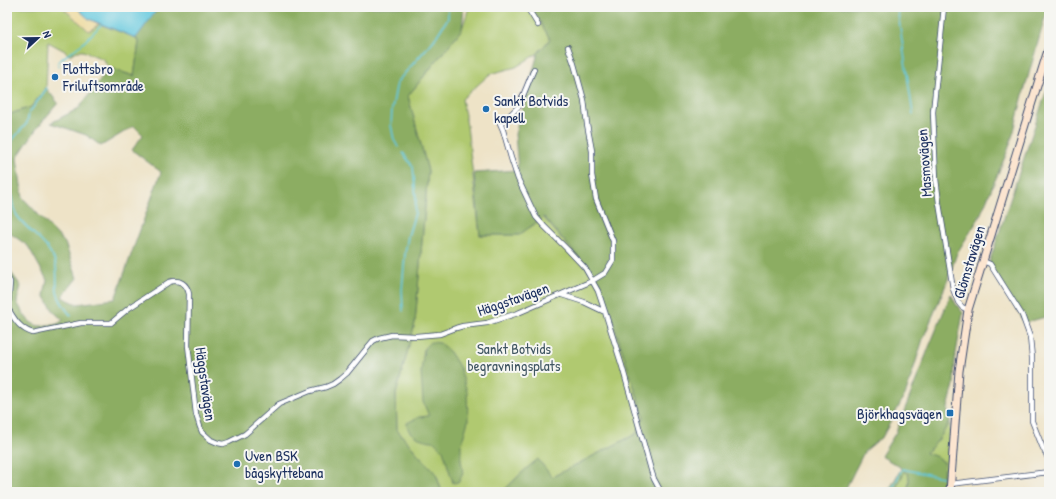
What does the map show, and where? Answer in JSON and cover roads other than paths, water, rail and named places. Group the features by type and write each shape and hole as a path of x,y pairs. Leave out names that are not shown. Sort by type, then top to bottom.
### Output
{"main road":[{"name":"Glömstavägen","path":"950,488 959,371 968,310 1049,47"}],"street":[{"path":"527,7 538,25"},
{"name":"Masmovägen","path":"944,7 933,112 936,179 953,289 958,302 962,307 968,310"},
{"name":"Häggstavägen","path":"8,307 12,315 23,328 33,332 81,322 111,323 129,308 169,282 174,280 183,283 187,287 189,294 188,345 196,414 202,432 211,440 223,444 245,434 279,404 310,391 333,384 347,372 373,341 379,338 392,335 434,335 463,326 487,323 518,313 592,281 605,273 614,260 613,241 596,199 592,175 592,151 584,100 568,47"},
{"path":"534,69 520,106 500,124 518,179 536,216 585,268 598,291 622,366 654,480 661,492"},
{"path":"983,261 990,264 992,267 1022,315 1028,329 1031,343 1032,421 1049,460"},
{"path":"7,276 10,282 8,307"},
{"name":"Häggstavägen","path":"562,294 605,312"},
{"path":"950,488 1049,472"}],"water":[{"path":"76,7 159,7 136,38 89,19"}],"waterway":[{"path":"398,147 394,140 391,125 392,109 397,82 434,40 448,18 448,7"},
{"path":"897,7 913,114"},
{"path":"59,67 58,62 82,44 101,25"},
{"path":"7,149 27,123 29,113 47,88"},
{"path":"403,153 413,167 416,198 415,213 408,236 405,254 402,290 403,311"},
{"path":"7,168 11,183 14,210 25,226 43,243 52,255 56,266 57,292 63,305 71,316"},
{"path":"891,492 902,469 942,477"}],"place":[{"name":"Flottsbro Friluftsområde","path":"55,77"},
{"name":"Sankt Botvids kapell","path":"486,109"},
{"name":"Björkhagsvägen","path":"950,413"},
{"name":"Uven BSK bågskyttebana","path":"237,464"}],"park label":[{"name":"Sankt Botvids begravningsplats","path":"514,356"}]}
